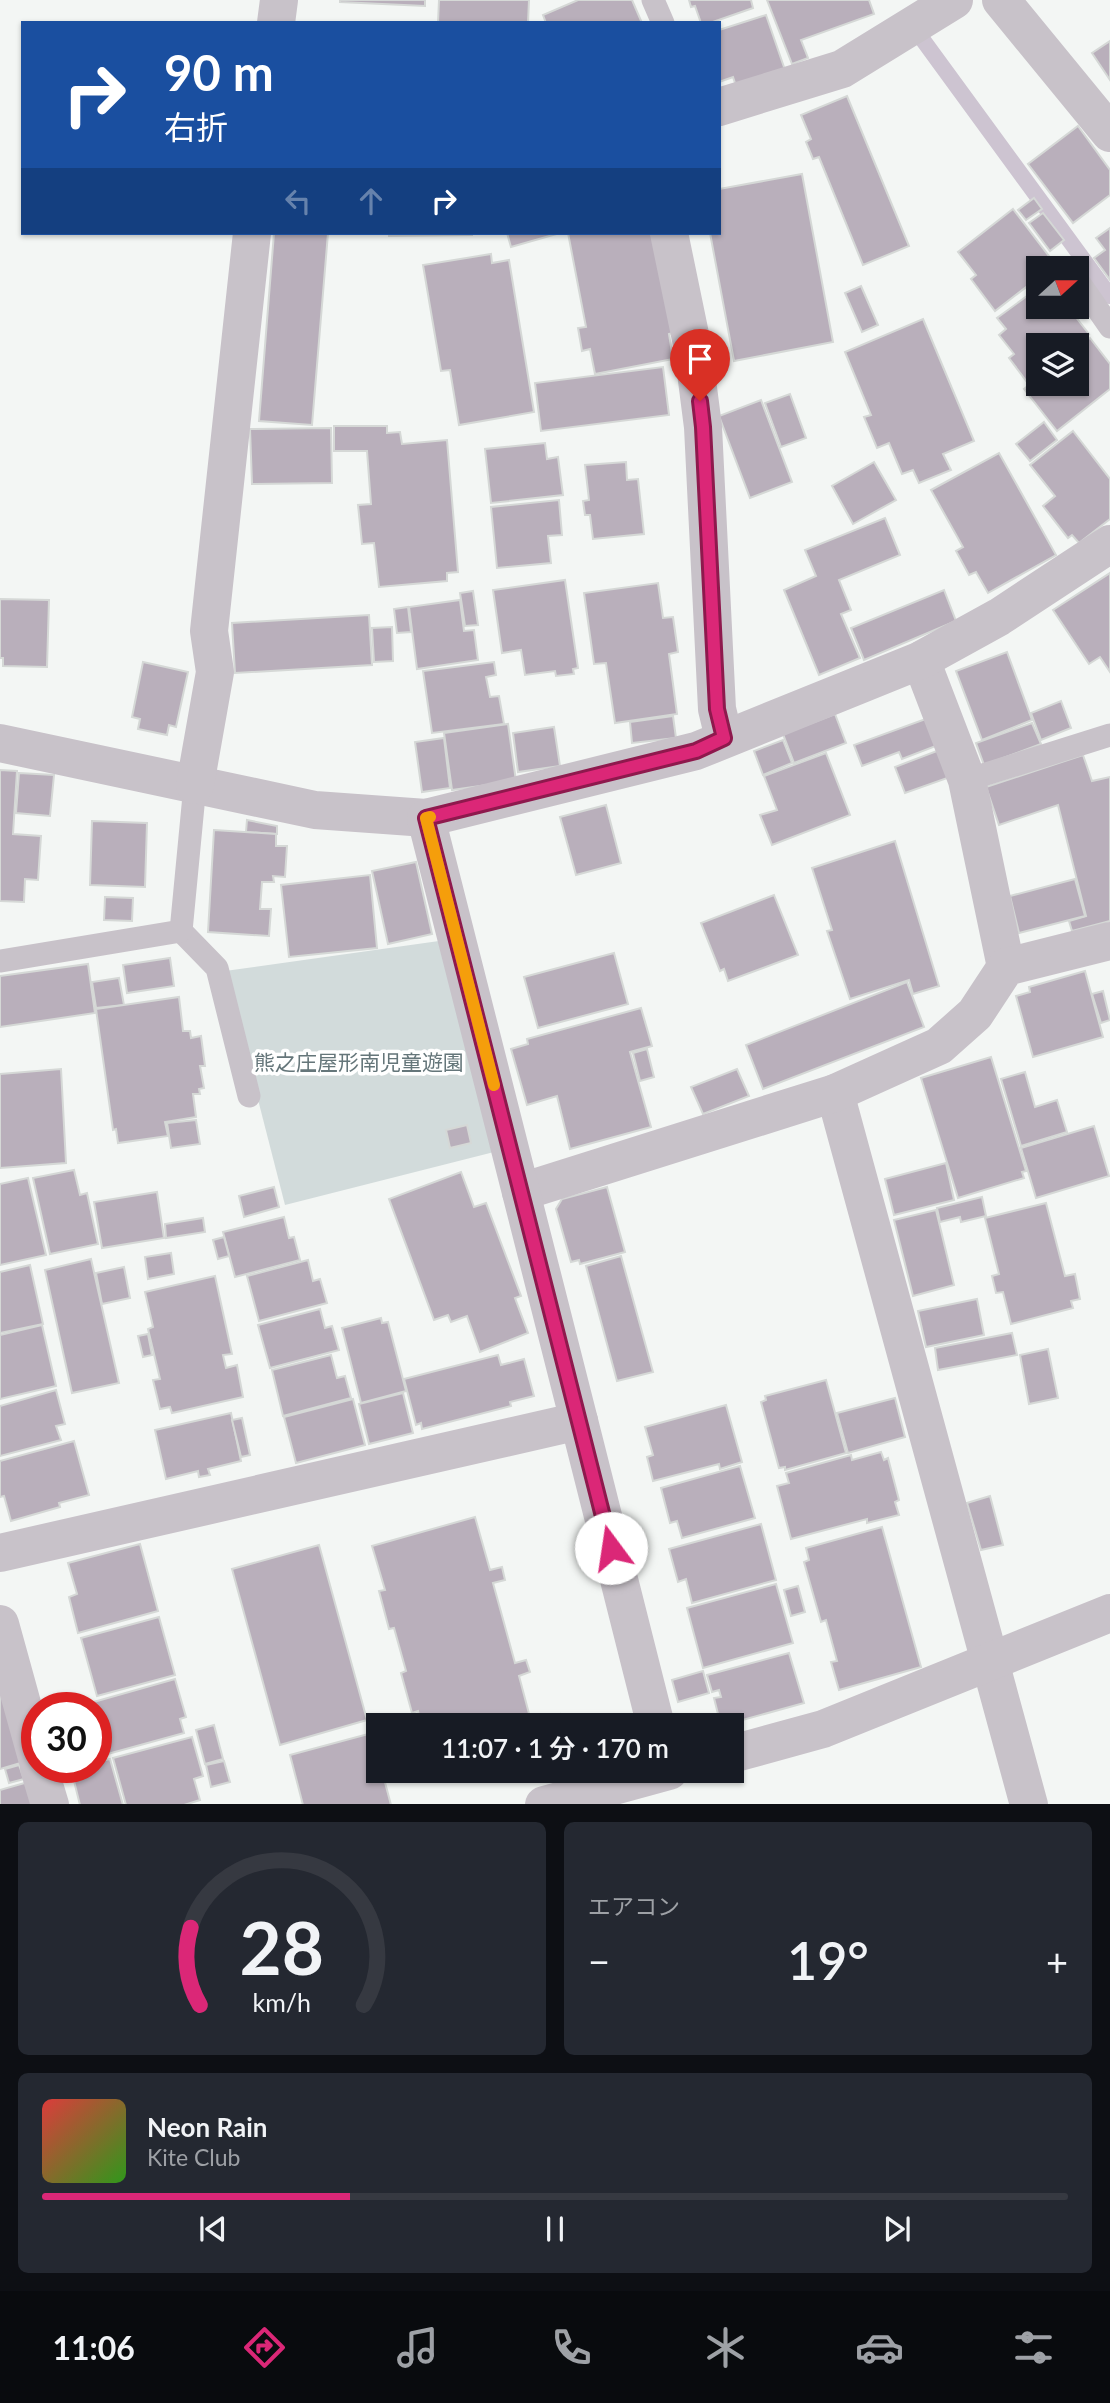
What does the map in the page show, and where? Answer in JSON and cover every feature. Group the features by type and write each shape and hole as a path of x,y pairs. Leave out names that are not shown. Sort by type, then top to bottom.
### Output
{"street":[{"path":"276,21 279,0"},
{"path":"721,106 842,69 954,0"},
{"path":"1001,0 1110,133"},
{"path":"195,785 215,672 209,631 251,235"},
{"path":"669,235 693,349 703,427 717,709 724,738"},
{"path":"0,743 315,810 426,818 696,751 921,660 999,617 1110,544"},
{"path":"921,660 967,780 1006,967"},
{"path":"426,818 653,1713"},
{"path":"522,1192 835,1093 939,1046 975,1014 1006,967 1110,941"},
{"path":"835,1093 1028,1804"},
{"path":"0,1553 579,1421"},
{"path":"744,1751 823,1729 1110,1614"},
{"path":"0,1623 21,1700"},
{"path":"44,1783 50,1804"},
{"path":"544,1804 623,1783"}],"lane":[{"path":"653,0 662,21"},
{"path":"1089,297 1110,327"},
{"path":"967,780 1110,735"},
{"path":"195,785 181,931 217,968 249,1096"},
{"path":"1,961 181,931"}],"green space":[{"name":"熊之庄屋形南児童遊園","path":"439,941 494,1152 285,1205 225,971"}],"building":[{"path":"425,0 425,6 340,2"},
{"path":"439,0 529,0 528,21 438,21"},
{"path":"578,0 632,0 641,21 545,21 543,15"},
{"path":"689,0 751,0 753,8 716,21 700,21 695,6 691,7"},
{"path":"767,0 869,0 874,14 801,40 808,58 792,64"},
{"path":"766,15 785,70 736,86 733,77 721,81 721,29"},
{"path":"1110,41 1110,80 1092,53"},
{"path":"847,96 909,246 863,265 819,157 813,159 806,142 811,139 801,115"},
{"path":"1078,126 1110,170 1110,195 1073,223 1028,164"},
{"path":"802,174 833,342 734,361 710,235 721,235 721,189"},
{"path":"1034,198 1042,209 1026,220 1018,210"},
{"path":"1013,209 1049,256 1026,256 1026,287 995,311 971,279 976,275 958,252"},
{"path":"1043,213 1064,240 1050,251 1029,223"},
{"path":"1110,228 1110,280 1094,258 1105,250 1096,238"},
{"path":"274,235 328,235 312,425 259,421"},
{"path":"389,235 472,235 389,236"},
{"path":"508,235 553,235 511,247"},
{"path":"568,235 652,235 677,332 669,334 673,359 595,374 590,349 582,351 578,328 586,327"},
{"path":"491,254 492,263 509,260 534,412 459,425 450,370 441,371 423,265"},
{"path":"861,286 878,325 862,332 845,293"},
{"path":"1026,297 1026,319 1077,319 1088,333 1026,333 1026,381 1009,358 1014,354 999,335 1006,329 997,318"},
{"path":"923,319 974,441 943,454 951,470 919,483 913,470 902,474 889,443 877,448 864,417 871,415 845,352"},
{"path":"1089,339 1110,364 1110,389 1057,431 1030,396 1089,396"},
{"path":"663,367 669,415 541,431 535,383"},
{"path":"790,394 806,438 781,447 765,403"},
{"path":"761,400 792,482 750,498 719,416"},
{"path":"1044,422 1057,440 1030,461 1016,444"},
{"path":"334,426 387,426 387,433 400,432 402,444 447,440 458,572 447,573 447,581 379,587 374,543 362,544 358,505 371,504 367,451 334,451"},
{"path":"331,428 332,483 252,484 250,429"},
{"path":"1073,431 1110,479 1110,519 1079,543 1072,535 1068,538 1043,506 1055,496 1030,465"},
{"path":"545,443 547,459 558,457 563,495 491,503 485,449"},
{"path":"999,453 1056,555 988,593 976,572 969,575 956,551 963,547 931,490"},
{"path":"626,462 627,480 638,479 644,534 593,539 590,515 585,515 583,501 589,500 585,465"},
{"path":"874,462 896,500 853,524 832,486"},
{"path":"559,500 562,535 548,536 551,563 497,568 491,507"},
{"path":"885,518 900,555 839,580 851,610 841,614 860,658 819,675 784,590 816,576 805,550"},
{"path":"1110,573 1110,672 1100,657 1089,664 1053,610"},
{"path":"565,580 578,668 573,669 574,674 556,676 555,671 525,675 521,650 502,653 493,590"},
{"path":"658,583 663,618 673,617 678,652 669,654 677,714 615,723 606,663 594,664 584,593"},
{"path":"944,590 956,621 864,660 851,628"},
{"path":"473,591 478,625 465,626 460,593"},
{"path":"0,599 49,600 47,667 3,666 3,658 0,658"},
{"path":"460,600 464,631 474,630 478,660 417,669 409,607"},
{"path":"408,607 411,632 397,633 394,609"},
{"path":"369,615 372,665 235,673 232,623"},
{"path":"392,627 393,661 374,662 372,628"},
{"path":"1007,652 1032,720 982,740 956,671"},
{"path":"143,662 188,672 176,727 169,725 167,735 138,729 140,719 132,717"},
{"path":"494,662 496,675 486,677 490,697 499,696 504,724 432,733 423,671"},
{"path":"1061,701 1071,728 1041,740 1031,713"},
{"path":"835,714 846,743 794,763 783,734"},
{"path":"673,716 676,738 632,743 630,722"},
{"path":"931,717 941,744 902,759 899,752 862,766 854,745"},
{"path":"1032,723 1041,744 984,765 976,743"},
{"path":"508,724 516,781 452,790 444,733"},
{"path":"554,727 560,766 518,772 513,733"},
{"path":"444,738 450,788 422,792 415,742"},
{"path":"783,740 792,763 763,775 754,751"},
{"path":"942,749 953,776 905,793 895,767"},
{"path":"826,753 850,815 772,845 760,815 777,810 764,776"},
{"path":"1083,755 1092,781 1110,777 1110,921 1072,931 1069,921 1086,916 1058,805 999,825 986,787"},
{"path":"0,770 17,771 13,834 41,836 38,880 25,879 24,902 0,901"},
{"path":"19,773 54,775 50,816 16,813"},
{"path":"606,805 621,863 576,875 560,817"},
{"path":"247,820 277,826 277,834 246,832"},
{"path":"92,821 147,823 145,887 90,885"},
{"path":"214,830 276,834 276,846 287,846 285,877 273,876 274,882 262,882 260,909 271,909 269,936 208,932"},
{"path":"895,841 939,986 913,994 909,980 850,999 827,931 832,930 812,868"},
{"path":"416,862 432,934 388,944 372,871"},
{"path":"370,875 377,948 289,957 281,885"},
{"path":"1075,879 1085,916 1019,933 1010,896"},
{"path":"774,895 798,955 728,981 724,969 720,971 701,923"},
{"path":"105,897 133,898 132,921 104,920"},
{"path":"614,953 628,1004 538,1028 524,977"},
{"path":"170,958 174,986 127,993 123,965"},
{"path":"88,964 95,1013 0,1027 0,976"},
{"path":"1085,971 1103,1037 1033,1057 1016,996 1030,992 1029,987"},
{"path":"119,978 124,1005 96,1008 92,982"},
{"path":"907,982 924,1027 763,1089 746,1045"},
{"path":"1103,991 1110,1020 1101,1023 1092,994"},
{"path":"179,997 183,1031 190,1031 191,1038 201,1036 205,1066 200,1066 204,1088 199,1089 200,1094 193,1094 196,1117 165,1122 168,1136 118,1143 116,1129 113,1130 96,1009"},
{"path":"641,1008 652,1046 630,1052 651,1127 570,1149 557,1096 527,1105 511,1049 528,1044 527,1039"},
{"path":"647,1049 654,1077 640,1081 633,1053"},
{"path":"991,1057 1026,1171 1022,1172 1024,1178 958,1198 921,1078"},
{"path":"61,1069 66,1163 0,1168 0,1074"},
{"path":"737,1069 749,1096 703,1114 691,1087"},
{"path":"1025,1072 1035,1107 1057,1100 1067,1132 1021,1146 1001,1079"},
{"path":"196,1120 200,1144 171,1148 167,1123"},
{"path":"467,1125 471,1143 450,1148 446,1130"},
{"path":"1094,1126 1109,1176 1036,1198 1021,1148"},
{"path":"946,1163 954,1200 894,1215 885,1179"},
{"path":"74,1170 80,1195 87,1193 98,1244 50,1254 33,1178"},
{"path":"461,1172 474,1207 486,1203 521,1296 515,1298 528,1333 480,1352 467,1316 451,1322 448,1315 434,1320 389,1199"},
{"path":"28,1178 46,1255 0,1265 0,1184"},
{"path":"274,1187 279,1207 244,1217 239,1196"},
{"path":"607,1187 625,1252 580,1264 579,1260 571,1262 556,1209 562,1199"},
{"path":"157,1192 164,1238 102,1248 94,1202"},
{"path":"982,1197 986,1216 961,1222 960,1217 940,1222 937,1208"},
{"path":"1046,1203 1065,1276 1075,1274 1080,1299 1071,1301 1073,1308 1011,1324 1003,1292 996,1293 992,1276 999,1274 985,1218"},
{"path":"936,1210 954,1285 913,1296 894,1220"},
{"path":"284,1217 289,1238 294,1237 300,1260 235,1277 223,1232"},
{"path":"203,1218 205,1232 166,1238 165,1224"},
{"path":"224,1237 229,1256 218,1259 213,1240"},
{"path":"171,1253 174,1274 148,1279 145,1257"},
{"path":"621,1256 653,1372 617,1381 586,1266"},
{"path":"91,1259 119,1383 72,1393 45,1270"},
{"path":"308,1260 313,1281 320,1279 327,1303 259,1321 247,1276"},
{"path":"30,1265 43,1324 0,1333 0,1272"},
{"path":"124,1267 130,1298 102,1304 96,1273"},
{"path":"215,1276 232,1354 223,1355 226,1368 237,1365 243,1397 172,1413 170,1407 160,1409 153,1380 160,1379 148,1329 153,1327 145,1292"},
{"path":"977,1299 984,1335 926,1347 918,1311"},
{"path":"320,1309 325,1328 332,1326 339,1350 270,1368 258,1325"},
{"path":"381,1318 382,1323 388,1322 406,1391 361,1403 342,1328"},
{"path":"42,1325 56,1386 0,1399 0,1335"},
{"path":"1012,1333 1017,1355 938,1370 935,1348"},
{"path":"148,1334 152,1355 143,1357 138,1336"},
{"path":"1048,1349 1058,1398 1029,1404 1020,1355"},
{"path":"331,1355 337,1378 345,1376 351,1398 283,1416 272,1370"},
{"path":"498,1355 501,1365 524,1359 534,1396 510,1402 511,1406 422,1429 421,1423 416,1425 404,1379"},
{"path":"826,1380 846,1453 785,1470 785,1467 779,1468 761,1402 766,1400 765,1396"},
{"path":"56,1390 65,1424 56,1426 61,1440 0,1456 0,1406"},
{"path":"403,1393 413,1433 369,1444 359,1404"},
{"path":"895,1398 905,1437 848,1453 837,1413"},
{"path":"353,1399 365,1445 296,1463 284,1417"},
{"path":"726,1405 742,1462 720,1469 719,1464 653,1481 647,1457 653,1455 645,1427"},
{"path":"231,1413 241,1461 208,1469 210,1475 199,1477 198,1471 166,1479 155,1430"},
{"path":"242,1418 250,1455 241,1457 232,1420"},
{"path":"74,1441 89,1495 59,1503 60,1507 11,1521 4,1496 0,1497 0,1461"},
{"path":"881,1452 884,1460 888,1458 899,1500 895,1502 899,1515 867,1523 867,1519 791,1539 777,1486 789,1483 786,1473 851,1455 852,1460"},
{"path":"740,1466 755,1518 682,1538 677,1521 670,1523 661,1488"},
{"path":"990,1496 1003,1545 981,1550 967,1503"},
{"path":"475,1517 490,1570 502,1567 505,1580 493,1583 515,1663 526,1660 530,1672 519,1676 529,1713 412,1713 401,1673 406,1671 394,1628 389,1629 379,1591 385,1590 372,1546"},
{"path":"761,1524 776,1580 692,1603 686,1579 678,1582 669,1549"},
{"path":"882,1527 921,1667 839,1690 831,1662 837,1661 826,1620 821,1622 804,1562 809,1560 806,1548"},
{"path":"140,1544 158,1611 78,1633 69,1597 77,1594 68,1563"},
{"path":"319,1545 366,1720 280,1745 232,1569"},
{"path":"776,1584 793,1643 703,1668 687,1608"},
{"path":"798,1586 805,1612 791,1616 784,1590"},
{"path":"159,1617 175,1675 112,1692 96,1692 81,1638"},
{"path":"789,1653 804,1703 744,1720 744,1713 718,1713 714,1698 721,1697 719,1690 712,1692 707,1675"},
{"path":"703,1671 709,1693 678,1702 672,1680"},
{"path":"175,1679 186,1717 180,1719 184,1733 112,1753 112,1697"},
{"path":"0,1680 21,1752 21,1763 0,1769"},
{"path":"214,1725 223,1759 205,1764 196,1730"},
{"path":"366,1735 366,1783 385,1783 391,1804 303,1804 290,1755"},
{"path":"192,1737 203,1776 194,1779 200,1800 187,1804 126,1804 113,1758"},
{"path":"224,1761 230,1782 211,1787 206,1765"},
{"path":"19,1765 21,1780 9,1783 5,1769"},
{"path":"112,1766 123,1804 80,1804 74,1783 112,1783"},
{"path":"28,1783 34,1804 0,1804 0,1790"}],"waterway":[{"path":"920,36 1110,296"}],"slow traffic":[{"path":"430,817 426,818 494,1085"}],"route":[{"path":"611,1548 426,818 696,751 724,738 717,709 700,401"}]}
